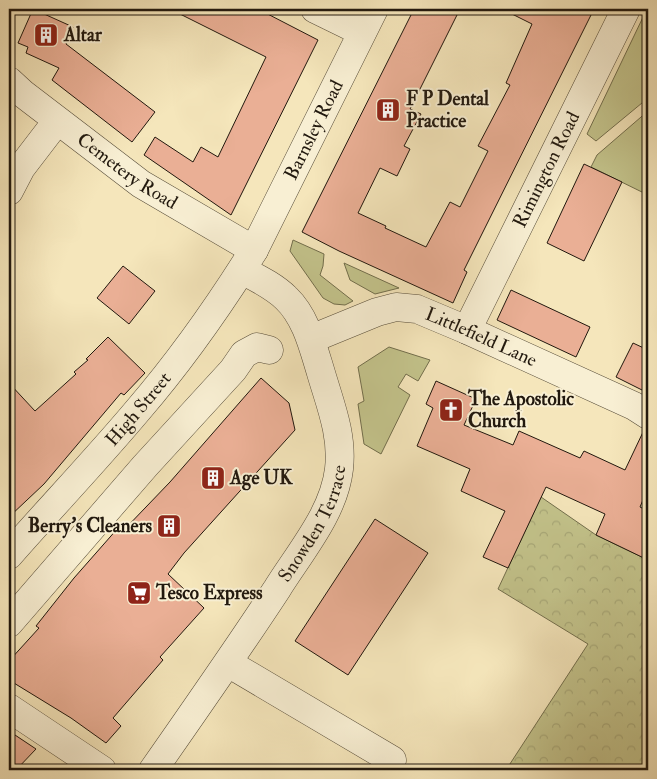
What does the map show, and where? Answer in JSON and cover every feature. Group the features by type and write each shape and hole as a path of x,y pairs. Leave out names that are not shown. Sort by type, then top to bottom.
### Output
{"street":[{"path":"314,9 368,20"},
{"name":"Rimington Road","path":"467,330 626,9"},
{"name":"Barnsley Road","path":"248,260 368,20"},
{"name":"Cemetery Road","path":"13,94 57,121 141,184 248,260"},
{"path":"9,191 21,168 57,121"},
{"name":"Snowden Terrace","path":"153,770 228,663 318,525 332,497 339,470 340,441 311,339 297,310 271,286 248,260"},
{"name":"High Street","path":"9,555 138,410 192,342 248,260"},
{"name":"Littlefield Lane","path":"311,339 396,306 417,309 634,406 648,415"},
{"path":"9,623 145,466 233,370 244,354 257,347 269,350"},
{"path":"228,663 392,760"},
{"path":"9,708 102,770"}],"green space":[{"path":"645,13 648,14 648,98 596,141 587,134"},
{"path":"648,111 648,195 591,167 597,155"},
{"path":"293,240 324,254 320,275 353,301 345,305 334,304 323,298 290,251"},
{"path":"344,263 399,288 375,294 350,280"},
{"path":"389,347 430,360 418,381 406,374 398,387 410,395 381,454 364,444 358,404 364,401 358,367"},
{"path":"541,497 596,535 648,560 648,770 506,770 588,644 498,589"}],"building":[{"path":"33,9 73,27 66,44 155,112 132,142 52,80 59,68 26,53 28,47 18,43"},
{"path":"170,9 258,9 318,40 231,215 144,155 155,137 193,162 201,147 218,157 266,57"},
{"path":"414,9 460,9 410,109 421,114 404,146 410,149 397,176 380,168 358,213 426,247 450,202 460,207 488,151 478,146 510,85 506,83 532,24 502,9 594,9 464,270 467,272 453,303 302,232"},
{"path":"584,164 622,182 584,261 547,243"},
{"path":"123,266 155,291 129,324 97,298"},
{"path":"511,290 590,327 576,357 497,320"},
{"path":"108,337 145,373 124,395 121,393 44,484 9,517 9,383 35,411 76,374 74,372 88,360 86,359"},
{"path":"633,343 648,350 648,393 616,377"},
{"path":"261,378 289,403 295,430 184,553 168,574 204,608 160,657 163,660 113,718 121,726 106,743 71,718 9,680 9,661 39,628 36,626 74,578 118,528 122,532 170,482"},
{"path":"436,381 476,399 464,425 513,445 519,431 580,458 584,451 625,470 644,430 648,430 648,488 640,507 648,511 648,560 596,535 605,514 546,487 508,568 483,557 505,511 461,491 470,469 417,446 433,408 426,404"},
{"path":"375,519 428,553 348,675 295,641"},
{"path":"9,731 36,749 16,770 9,770"}],"place":[{"name":"Altar","path":"46,35"},
{"name":"F P Dental Practice","path":"388,110"},
{"name":"The Apostolic Church","path":"451,410"},
{"name":"Age UK","path":"213,478"},
{"name":"Berry's Cleaners","path":"169,526"},
{"name":"Tesco Express","path":"139,593"}]}
